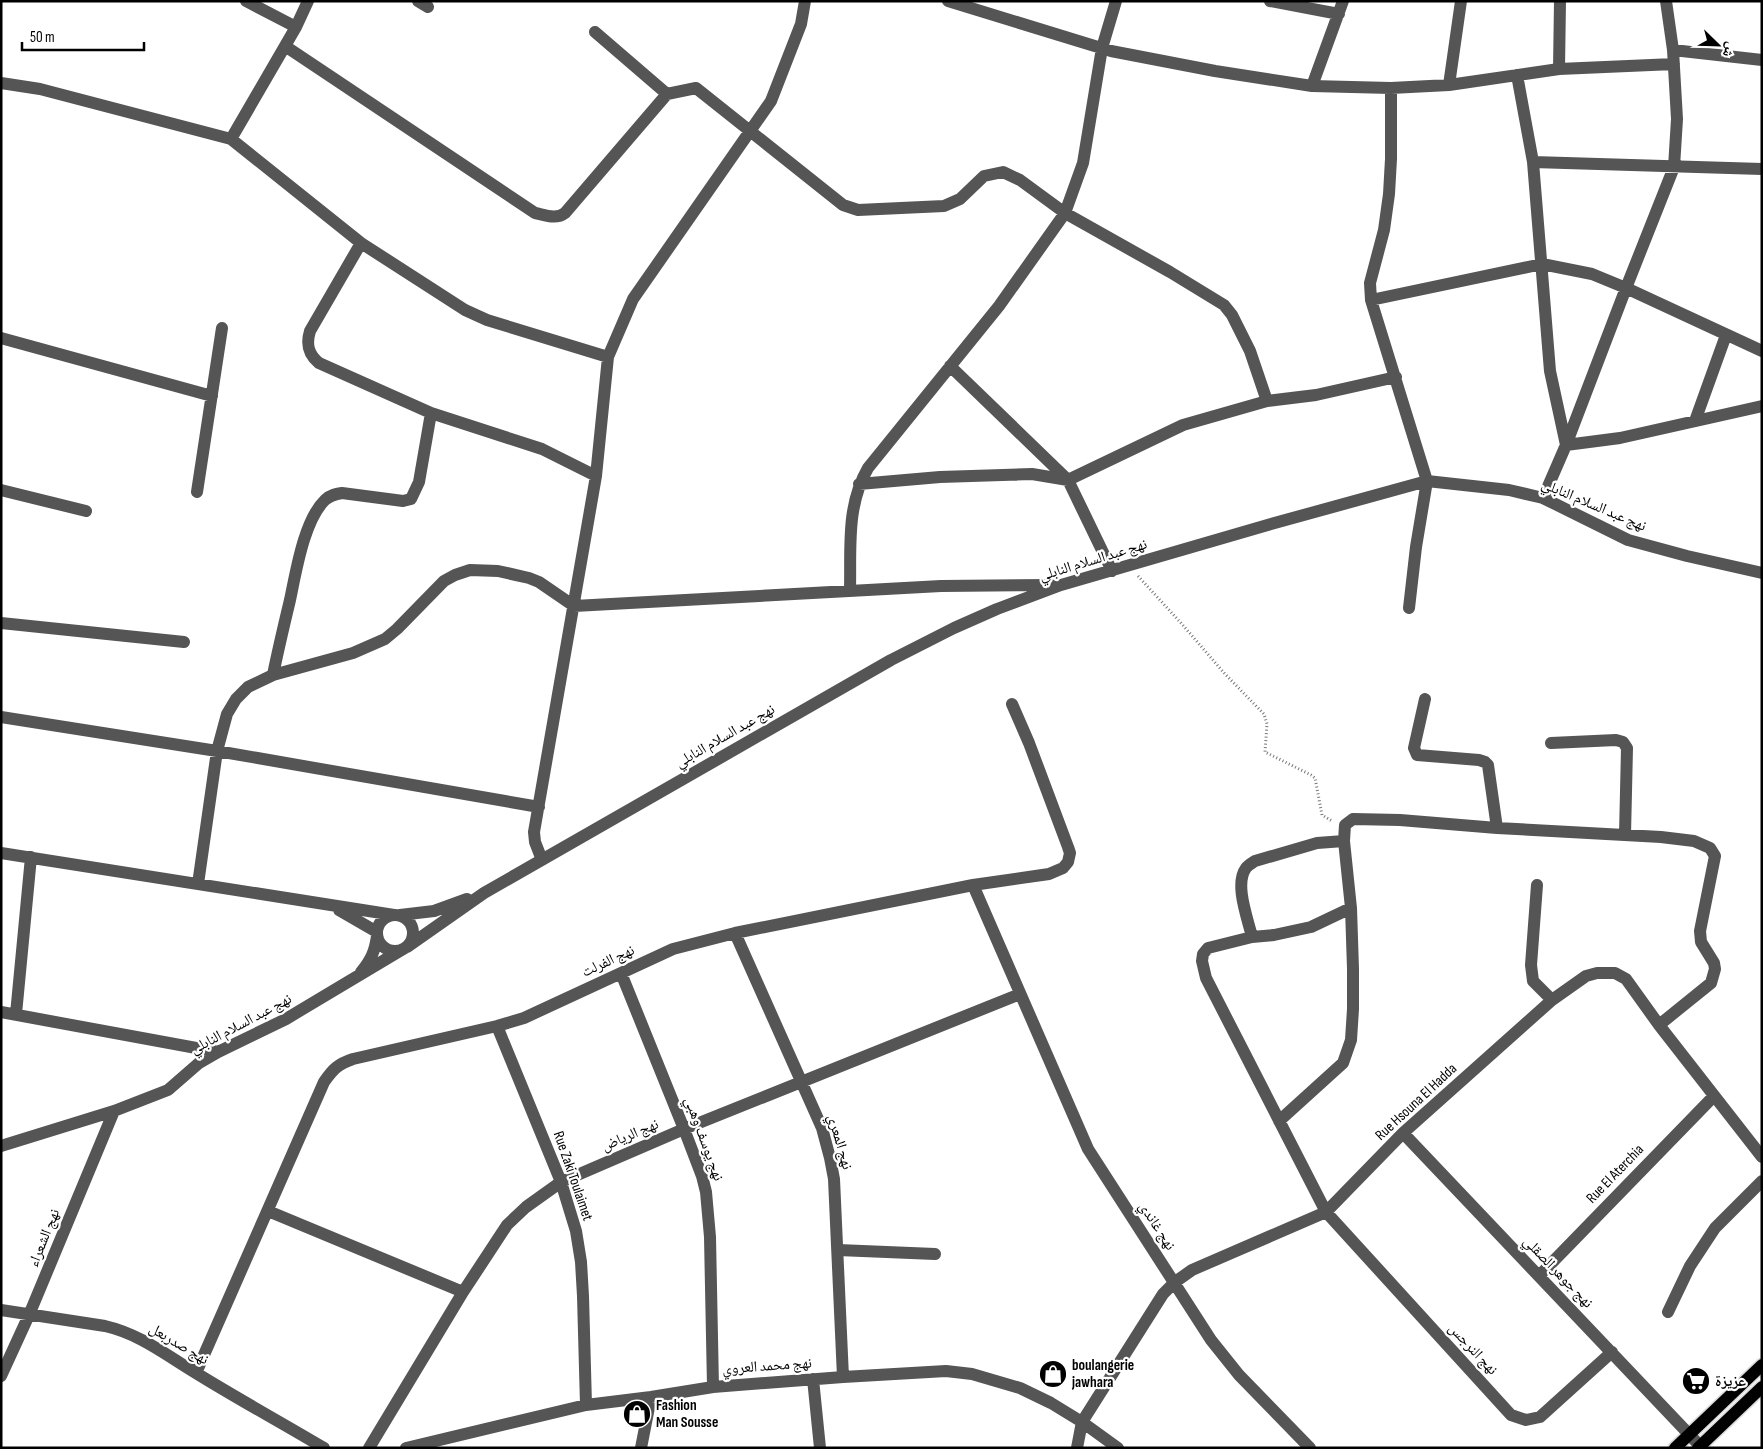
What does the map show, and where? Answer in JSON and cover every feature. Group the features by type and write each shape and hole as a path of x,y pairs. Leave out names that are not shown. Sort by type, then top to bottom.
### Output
{"main road":[{"path":"1675,1448 1762,1365"},
{"path":"1700,1447 1762,1386"}],"street":[{"path":"246,1 296,27"},
{"path":"231,139 296,27 308,1"},
{"path":"542,860 535,842 534,832 596,476 608,357 633,299 771,101 801,24 805,1"},
{"path":"948,1 1102,48 1215,72 1312,86 1391,88 1449,85 1559,69 1674,64"},
{"path":"850,590 851,516 859,484 868,468 999,306 1065,213 1083,163 1102,48 1116,1"},
{"path":"1270,1 1339,14"},
{"path":"1312,86 1343,1"},
{"path":"1449,85 1461,1"},
{"path":"1559,69 1560,1"},
{"path":"1543,498 1566,445 1674,168 1677,119 1674,64 1666,1"},
{"path":"595,32 667,94"},
{"path":"285,46 535,212 551,217 561,216 565,213 667,94 696,88 843,205 858,210 944,206 960,199 984,176 1003,172 1020,180 1065,213 1170,272 1224,306 1232,315 1250,351 1267,401"},
{"path":"1672,50 1762,60"},
{"path":"1517,75 1533,162 1550,371 1566,445"},
{"path":"1,83 40,89 231,139 361,243 466,310 487,320 608,357"},
{"path":"1391,88 1392,159 1389,194 1384,230 1370,282 1371,300 1427,481 1408,608"},
{"path":"1533,162 1674,168 1762,169"},
{"path":"361,243 310,331 308,345 310,352 319,363 431,413 542,448 596,476"},
{"path":"1371,300 1542,264 1592,274 1762,351"},
{"path":"197,492 222,328"},
{"path":"1696,421 1726,335"},
{"path":"1,338 212,396"},
{"path":"950,366 1068,480 1112,571"},
{"path":"859,484 940,477 1032,474 1068,480 1182,425 1267,401 1316,395 1396,377"},
{"path":"1566,445 1620,438 1762,406"},
{"path":"273,675 300,556 309,528 320,507 326,499 334,494 342,493 403,501 411,499 419,482 431,413"},
{"name":"نهج عبد السلام النابلي","path":"1,1146 114,1111 168,1090 199,1063 286,1019 355,979 405,948 484,893 898,656 997,609 1062,585 1427,481 1509,490 1543,498 1628,540 1762,573"},
{"path":"1,490 86,511"},
{"path":"198,884 217,751 227,714 236,699 248,687 273,675 352,653 385,639 397,630 444,581 455,575 470,570 498,571 529,578 539,582 574,606 942,586 1062,585"},
{"path":"1,623 184,642"},
{"path":"1425,699 1414,748 1416,755 1485,762 1488,765 1497,828"},
{"name":"نهج الفرلت","path":"196,1373 324,1082 340,1063 353,1058 498,1026 524,1018 673,949 735,932 973,885 1049,874 1063,868 1070,858 1065,839 1029,743 1012,704"},
{"path":"1,717 217,751 539,807"},
{"path":"1551,743 1616,740 1623,742 1627,748 1625,835"},
{"path":"1279,1121 1344,1063 1350,1040 1353,1009 1351,908 1344,841 1345,824 1354,819 1400,820 1497,828 1661,837 1694,841 1710,848 1714,856 1700,931 1701,942 1714,963 1714,975 1707,987 1659,1025"},
{"path":"1252,936 1240,886 1246,866 1255,861 1317,843 1344,841"},
{"name":"نهج عبد السلام النابلي","path":"1,853 396,915 434,911 484,893"},
{"path":"16,1014 31,857"},
{"name":"نهج غاندي","path":"973,885 1088,1149 1211,1340 1239,1375 1310,1448"},
{"path":"1538,885 1531,965 1534,981 1552,1000"},
{"path":"327,905 360,921 377,934 385,948 394,951 405,948 413,937 412,925 409,920 396,915 388,916 380,922 377,934"},
{"name":"نهج النرجس","path":"1351,908 1311,927 1274,935 1252,936 1208,948 1203,954 1202,961 1206,978 1326,1212 1511,1415 1526,1420 1540,1417 1612,1352"},
{"name":"نهج المعري","path":"735,932 822,1128 830,1158 834,1179 843,1377"},
{"name":"نهج عبد السلام النابلي","path":"355,979 369,962 374,952 377,934"},
{"name":"نهج يوسف وهبي","path":"621,973 702,1176 708,1205 710,1238 712,1387"},
{"name":"Rue Hsouna El Hadda","path":"1082,1422 1163,1294 1175,1282 1192,1270 1326,1212 1403,1134 1552,1000 1586,976 1597,973 1615,973 1626,979 1659,1025 1762,1157"},
{"name":"نهج الرياض","path":"368,1448 491,1248 516,1215 561,1182 684,1129 1020,994"},
{"path":"1,1012 218,1052"},
{"name":"Rue Zaki Toulaimet","path":"498,1026 561,1182 576,1231 581,1262 586,1405"},
{"name":"Rue El Aterchia","path":"1539,1276 1714,1096"},
{"name":"نهج الشعراء","path":"1,1376 29,1315 114,1111"},
{"name":"نهج جوهر الصقلي","path":"1403,1134 1612,1352 1700,1447"},
{"path":"1668,1312 1690,1266 1715,1228 1762,1181"},
{"path":"268,1211 463,1292"},
{"path":"838,1250 935,1254"},
{"name":"نهج صدربعل","path":"1,1310 121,1330 143,1340 324,1448"},
{"name":"نهج محمد العروي","path":"406,1448 586,1405 712,1387 843,1377 946,1372 972,1374 1020,1388 1082,1422 1118,1448"},
{"path":"813,1379 820,1448"},
{"path":"641,1448 651,1397"},
{"path":"1077,1448 1082,1422"}],"path":[{"path":"1128,566 1225,674 1264,714 1267,724 1266,752 1311,774 1317,785 1322,816 1345,824"}],"place":[{"name":"boulangerie jawhara","path":"1053,1374"},
{"name":"عزيزة","path":"1696,1381"},
{"name":"Fashion Man Sousse","path":"637,1414"}]}
